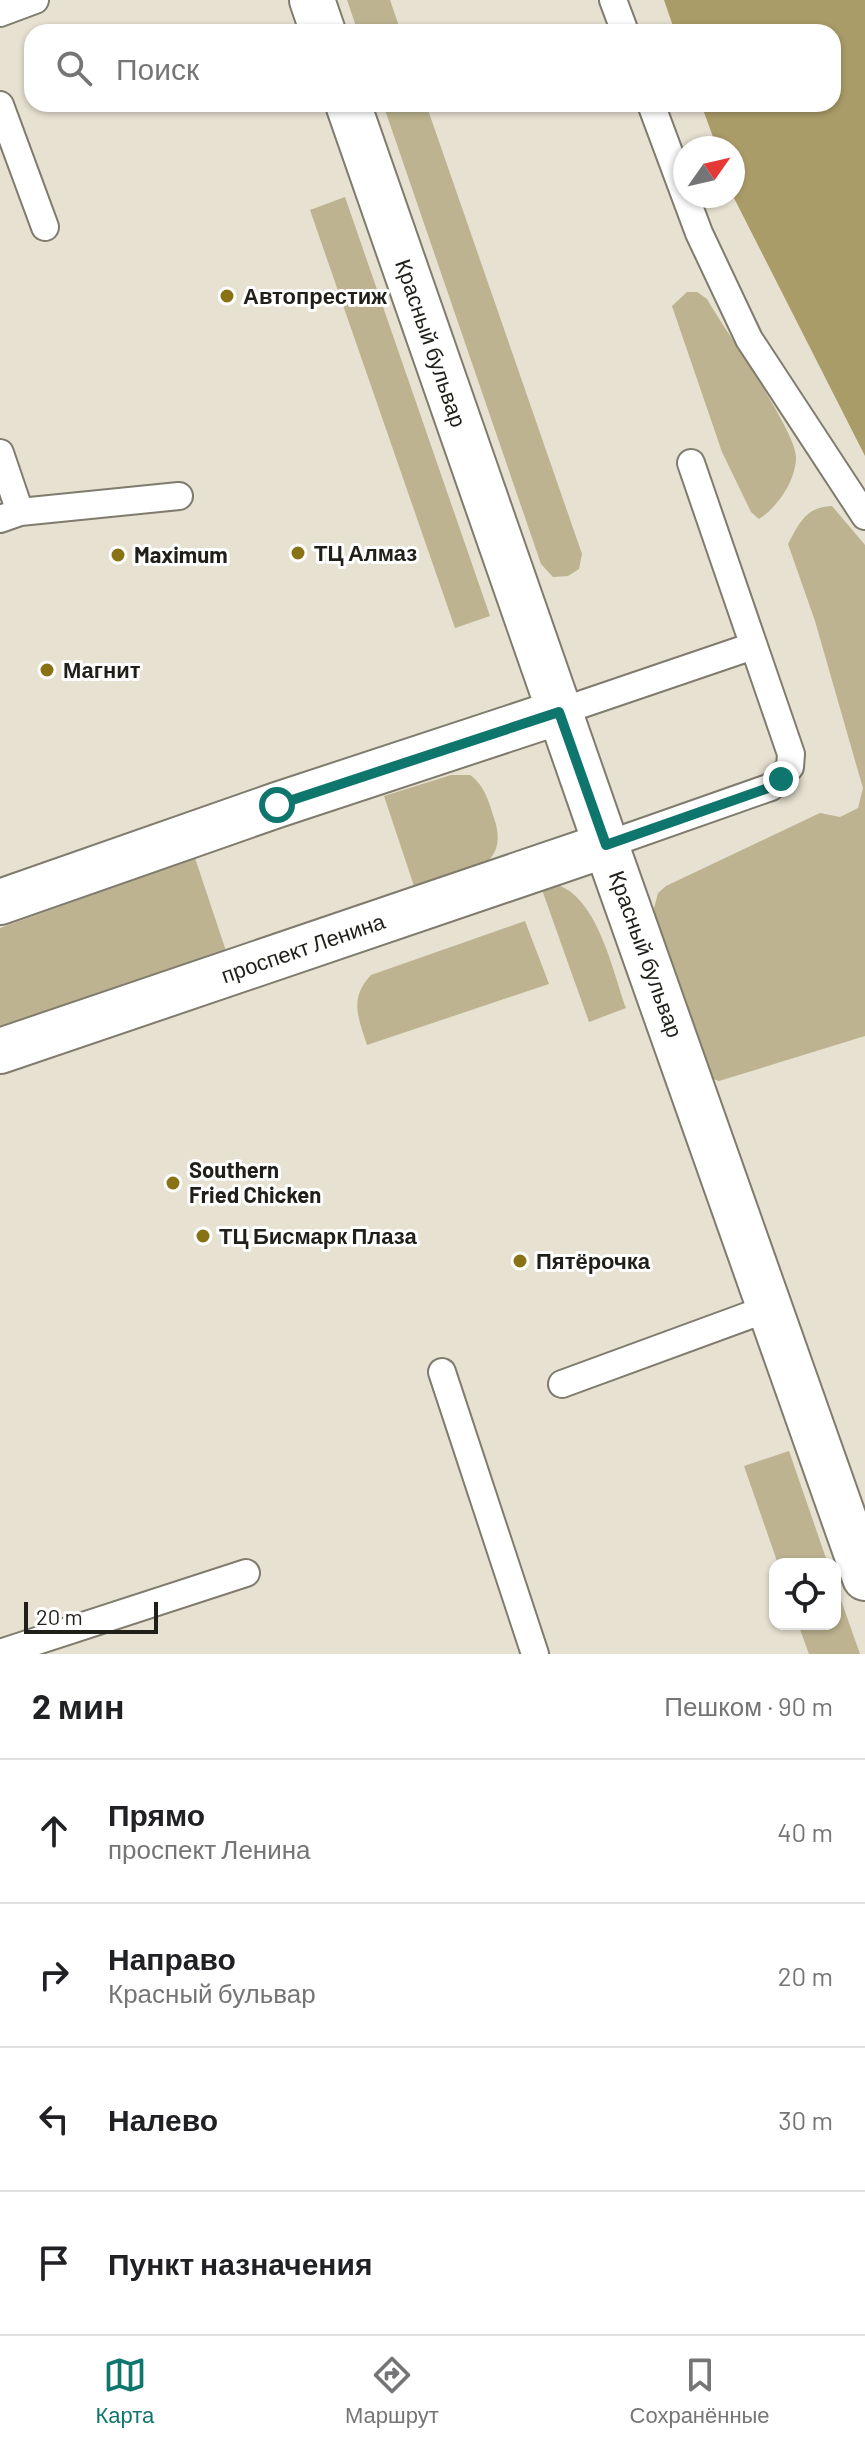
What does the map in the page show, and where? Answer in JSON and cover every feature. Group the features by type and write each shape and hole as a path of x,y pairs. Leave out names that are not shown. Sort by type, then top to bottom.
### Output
{"street":[{"path":"312,0 320,24"},
{"name":"Красный бульвар","path":"351,112 865,1578"},
{"path":"0,902 277,805 559,712"},
{"name":"проспект Ленина","path":"0,1051 606,845"}],"lane":[{"path":"0,13 35,0"},
{"path":"613,0 622,24"},
{"path":"0,105 45,227"},
{"path":"654,112 699,233 749,339 865,516"},
{"path":"0,453 10,516 179,496"},
{"path":"606,845 771,787 790,767 791,754 691,463"},
{"path":"559,712 753,646"},
{"path":"562,1384 772,1307"},
{"path":"442,1372 535,1654"},
{"path":"0,1653 246,1573"}],"shaded area":[{"path":"347,0 390,0 398,24 355,24"},
{"path":"664,0 865,0 865,456 739,208 745,208 745,136 713,136 704,112 841,112 841,24 672,24"},
{"path":"386,112 429,112 582,554 579,569 568,576 553,577 541,564"},
{"path":"345,197 490,616 455,628 310,210"},
{"path":"687,292 697,292 707,299 772,403 793,444 796,457 789,484 779,500 759,519 751,512 722,452 672,306"},
{"path":"832,506 865,545 865,1036 719,1081 710,1078 653,912 658,893 666,886 820,813 840,817 858,808 863,788 815,621 788,544 810,513"},
{"path":"451,775 470,775 483,789 498,836 495,850 488,861 477,869 415,889 384,796"},
{"path":"195,858 226,951 0,1028 0,928"},
{"path":"551,884 567,889 580,900 591,916 626,1008 589,1022 541,887"},
{"path":"525,921 549,984 367,1045 357,1008 360,992 371,975"},
{"path":"789,1451 826,1558 776,1558 744,1466"},
{"path":"841,1600 860,1654 809,1654 800,1630 841,1630"}],"place":[{"name":"Автопрестиж","path":"227,296"},
{"name":"ТЦ Алмаз","path":"298,553"},
{"name":"Maximum","path":"118,555"},
{"name":"Магнит","path":"47,670"},
{"name":"Southern Fried Chicken","path":"173,1183"},
{"name":"ТЦ Бисмарк Плаза","path":"203,1236"},
{"name":"Пятёрочка","path":"520,1261"}],"route":[{"path":"277,805 559,712 606,845 771,787 781,779"}]}
